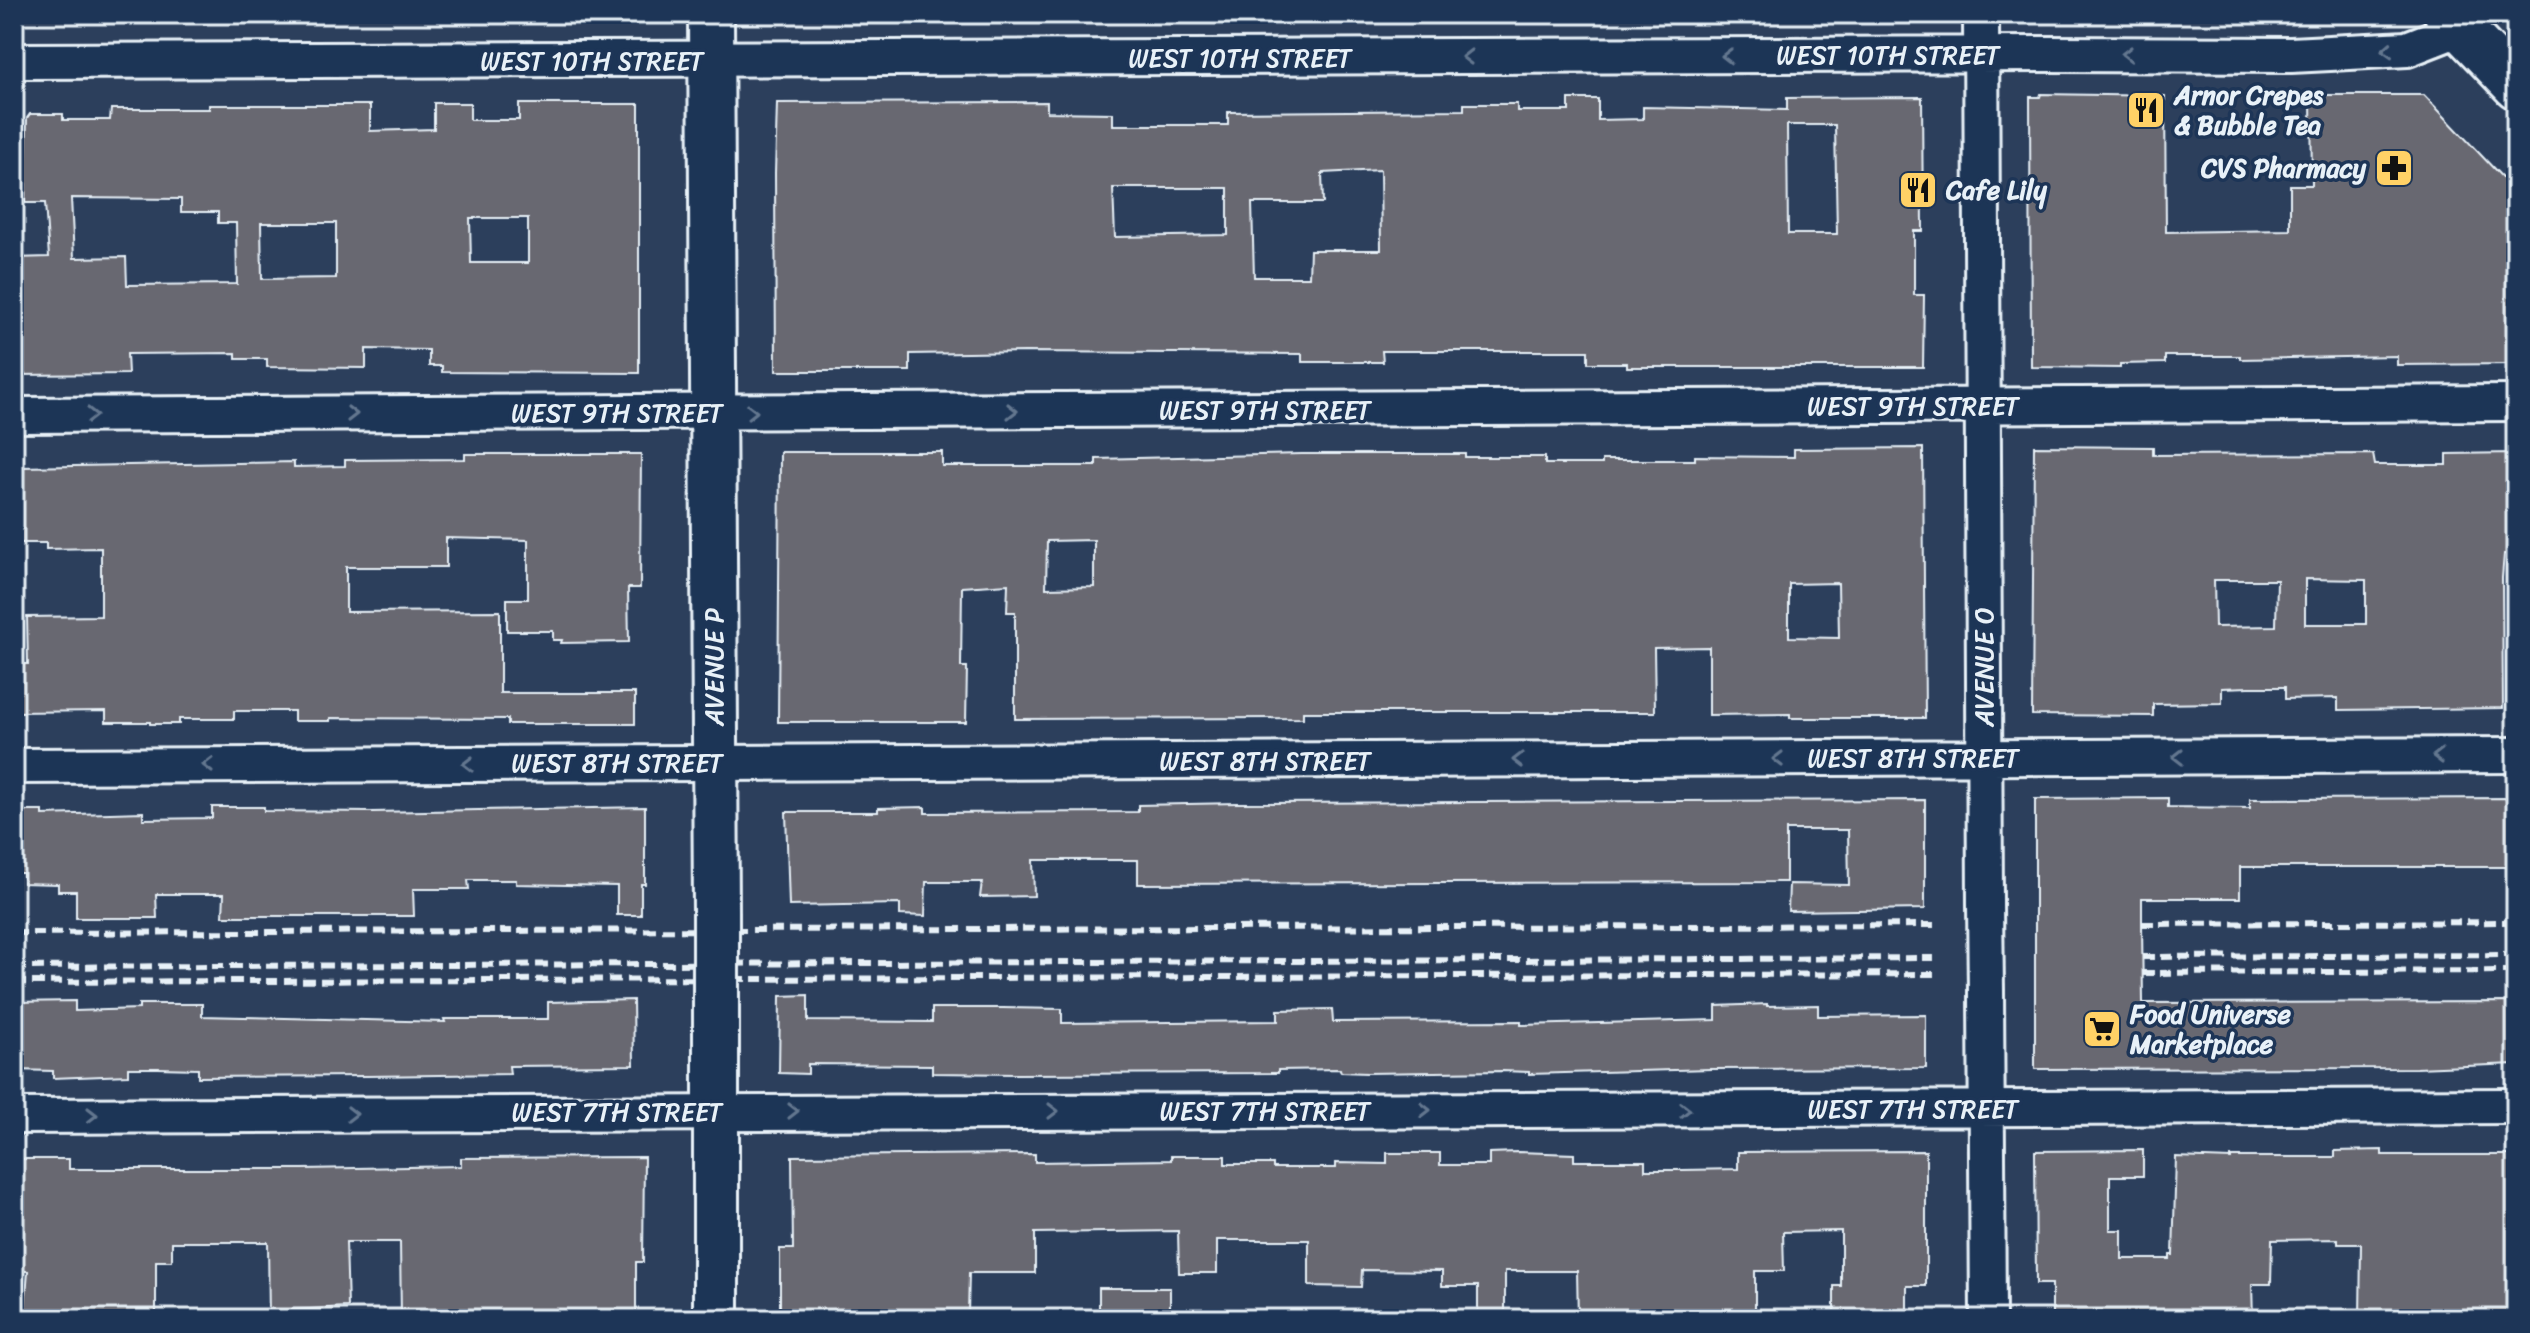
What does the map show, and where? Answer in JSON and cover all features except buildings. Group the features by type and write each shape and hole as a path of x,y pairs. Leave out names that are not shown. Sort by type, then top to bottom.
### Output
{"main road":[{"name":"AVENUE P","path":"711,14 716,1319"},
{"path":"2454,21 2516,86"}],"street":[{"name":"AVENUE O","path":"1981,14 1988,1319"},
{"name":"WEST 10TH STREET","path":"14,61 2291,55 2407,49 2454,21"},
{"name":"WEST 9TH STREET","path":"14,415 2516,403"},
{"name":"WEST 8TH STREET","path":"14,766 2516,755"},
{"name":"WEST 7TH STREET","path":"14,1116 2516,1106"}],"railway":[{"path":"2142,924 2516,922"},
{"path":"14,933 1939,925"},
{"path":"2143,957 2516,955"},
{"path":"14,967 1939,958"},
{"path":"2142,973 2516,971"},
{"path":"14,982 1939,974"}],"place":[{"name":"Arnor Crepes & Bubble Tea","path":"2146,110"},
{"name":"CVS Pharmacy","path":"2394,168"},
{"name":"Cafe Lily","path":"1918,190"},
{"name":"Food Universe Marketplace","path":"2102,1029"}]}
